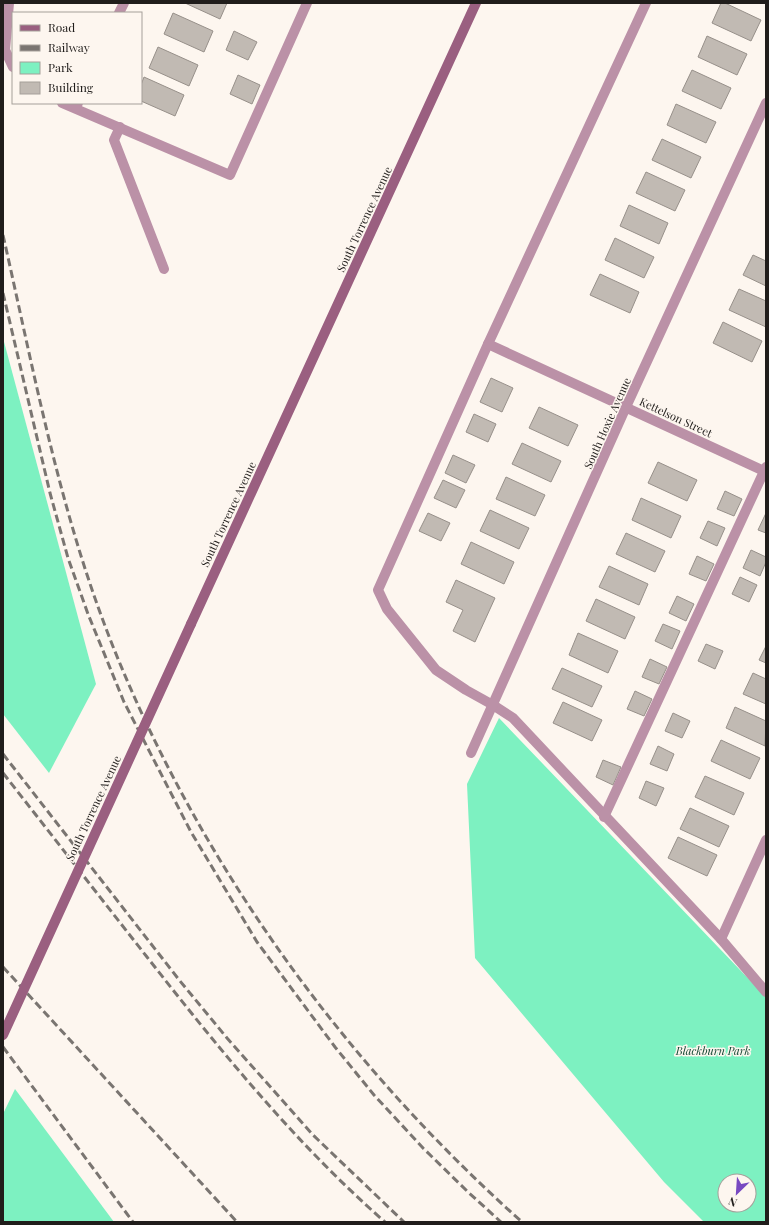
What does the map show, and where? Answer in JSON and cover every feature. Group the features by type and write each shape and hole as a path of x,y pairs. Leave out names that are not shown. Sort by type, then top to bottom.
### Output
{"main road":[{"name":"South Torrence Avenue","path":"3,1035 476,3"}],"street":[{"path":"9,3 5,50 12,65"},
{"path":"120,12 124,3"},
{"path":"67,104 77,106 120,127 230,175 307,3"},
{"path":"646,3 488,344 378,590 387,609 436,670 513,718 604,817 721,939 766,992"},
{"name":"South Hoxie Avenue","path":"471,753 626,407 766,103"},
{"path":"120,127 114,140 164,269"},
{"name":"Kettelson Street","path":"488,344 765,470"},
{"path":"604,817 765,470"},
{"path":"721,939 766,840"}],"green space":[{"path":"3,338 96,684 49,773 3,714"},
{"name":"Blackburn Park","path":"499,718 766,997 766,1222 704,1222 664,1182 475,958 467,784"},
{"path":"15,1089 114,1222 3,1222 3,1114"}],"building":[{"path":"185,3 227,3 220,19"},
{"path":"721,3 725,3 761,20 751,41 712,23"},
{"path":"173,13 213,31 204,52 164,34"},
{"path":"234,31 257,42 248,60 226,50"},
{"path":"707,36 747,54 737,75 698,57"},
{"path":"158,47 198,65 189,86 149,68"},
{"path":"692,70 731,88 721,109 682,91"},
{"path":"238,75 260,85 252,104 230,94"},
{"path":"144,77 184,95 175,116 142,101 142,82"},
{"path":"676,104 716,122 706,143 667,125"},
{"path":"662,139 701,157 691,178 652,160"},
{"path":"646,172 685,190 675,211 636,193"},
{"path":"629,205 668,223 659,244 620,226"},
{"path":"615,238 654,257 644,278 605,260"},
{"path":"753,255 766,261 766,286 743,275"},
{"path":"600,274 639,292 630,313 590,295"},
{"path":"739,289 766,301 766,327 729,310"},
{"path":"723,322 762,341 752,362 713,343"},
{"path":"491,378 513,388 502,412 480,402"},
{"path":"539,407 578,425 568,446 529,428"},
{"path":"474,414 496,424 488,442 466,432"},
{"path":"522,443 561,461 551,482 512,464"},
{"path":"453,455 475,465 466,483 445,473"},
{"path":"658,462 697,480 687,501 648,483"},
{"path":"506,477 545,495 535,516 496,499"},
{"path":"443,480 465,490 456,508 434,498"},
{"path":"725,491 742,499 734,516 717,509"},
{"path":"641,498 681,516 671,538 632,520"},
{"path":"490,510 529,528 519,549 480,531"},
{"path":"428,513 450,523 441,541 419,531"},
{"path":"766,513 766,533 758,530"},
{"path":"708,521 725,528 717,546 700,538"},
{"path":"626,533 665,551 655,572 616,554"},
{"path":"471,542 514,562 504,584 461,564"},
{"path":"751,550 766,557 766,562 760,576 743,568"},
{"path":"697,556 714,564 706,581 689,574"},
{"path":"609,566 648,584 639,605 599,587"},
{"path":"740,577 757,585 749,602 732,594"},
{"path":"456,580 495,598 475,642 453,631 463,610 446,602"},
{"path":"677,596 694,604 686,621 669,613"},
{"path":"596,599 635,617 625,639 586,621"},
{"path":"663,624 680,631 672,649 655,641"},
{"path":"578,633 618,651 608,673 569,655"},
{"path":"706,644 723,651 715,669 698,661"},
{"path":"766,646 766,663 759,660"},
{"path":"650,659 667,667 659,684 642,677"},
{"path":"562,668 602,686 592,707 552,689"},
{"path":"753,673 766,679 766,704 743,694"},
{"path":"635,691 652,699 644,716 627,709"},
{"path":"563,702 602,720 592,741 553,723"},
{"path":"735,707 766,721 765,746 726,728"},
{"path":"673,713 690,721 682,738 665,731"},
{"path":"721,740 760,758 750,779 711,761"},
{"path":"658,746 674,754 667,771 650,764"},
{"path":"603,760 621,767 613,785 596,777"},
{"path":"705,776 744,793 734,815 695,797"},
{"path":"646,781 664,788 656,806 639,798"},
{"path":"690,808 729,826 719,847 680,829"},
{"path":"678,837 717,855 707,876 668,858"}],"railway":[{"path":"3,235 37,390 77,544 112,644 148,726 188,805 234,882 284,957 338,1028 396,1096 457,1161 522,1222"},
{"path":"3,293 50,493 68,558 88,614 124,702 191,832 257,942 335,1047 374,1095 423,1148 501,1222"},
{"path":"3,754 180,981 227,1038 313,1135 404,1222"},
{"path":"3,773 174,992 231,1061 289,1128 352,1192 385,1222"},
{"path":"3,967 237,1222"},
{"path":"3,1047 133,1222"}]}
